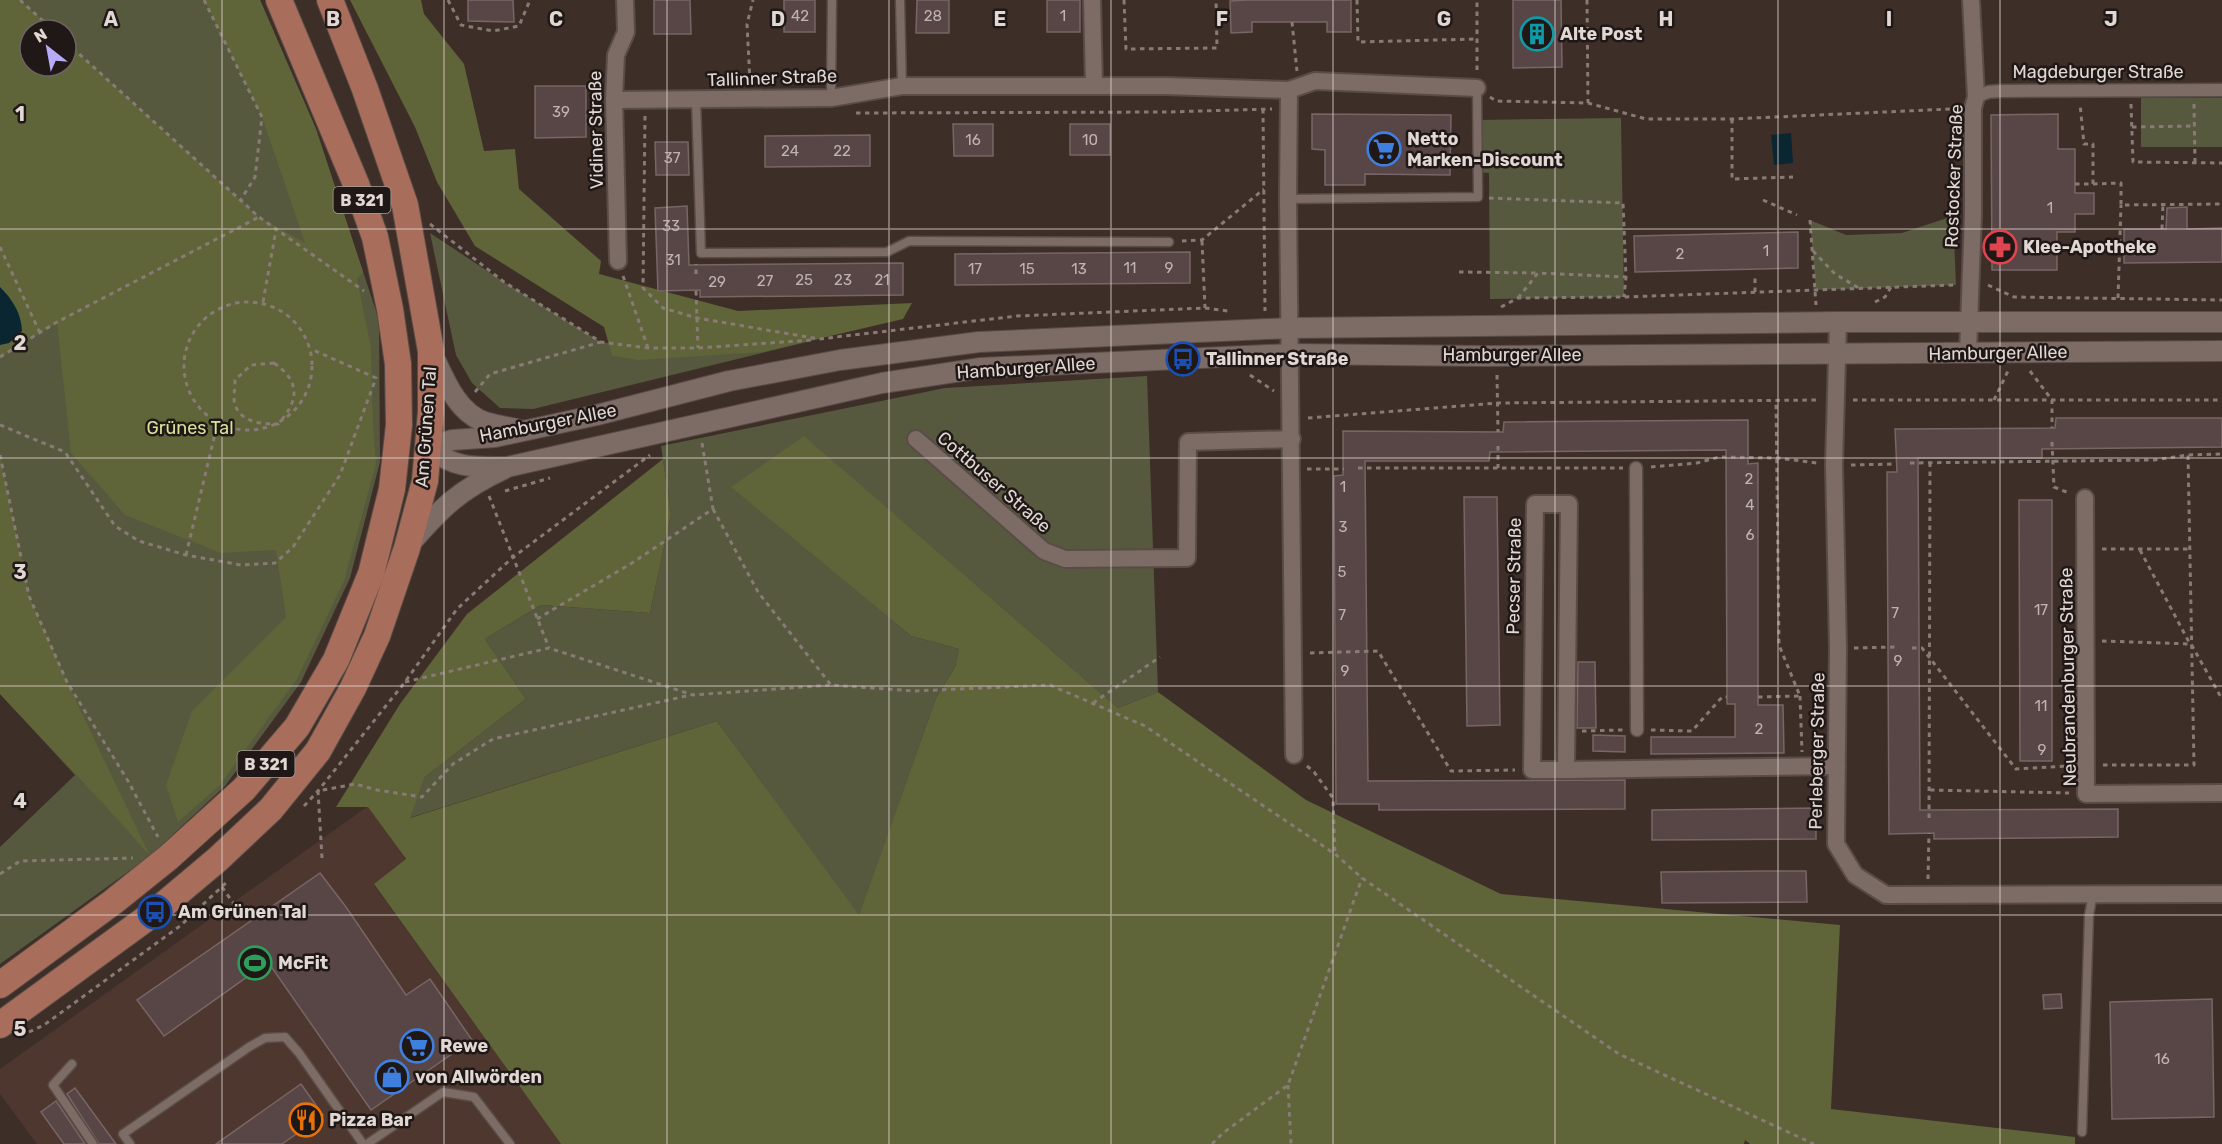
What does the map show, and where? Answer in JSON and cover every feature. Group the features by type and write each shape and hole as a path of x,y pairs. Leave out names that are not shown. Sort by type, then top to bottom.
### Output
{"main road":[{"name":"Am Grünen Tal","path":"0,985 113,902 169,857 244,789 297,727 336,660 371,574 392,489 400,412 398,364 390,309 375,237 352,173 279,0"},
{"name":"Am Grünen Tal","path":"0,1025 155,912 218,859 271,809 318,751 354,688 377,636 407,548 425,480 431,400 431,351 405,205 365,88 330,0"},
{"path":"392,489 409,466 428,448 414,435 400,412"}],"street":[{"name":"Vidiner Straße","path":"618,261 615,55 626,32 625,0"},
{"path":"1092,0 1094,86"},
{"name":"Rostocker Straße","path":"1968,353 1973,108 1976,97 1971,0"},
{"name":"Tallinner Straße","path":"614,100 831,98 902,86 1294,88 1315,81 1477,88"},
{"path":"1294,88 1289,109 1288,199 1294,755"},
{"name":"Magdeburger Straße","path":"1976,97 1988,92 2000,91 2222,90"},
{"name":"Hamburger Allee","path":"428,448 453,440 495,436 597,415 729,381 840,360 979,342 1290,328 1838,322 2222,322"},
{"name":"Perleberger Straße","path":"1838,322 1834,465 1838,648 1836,844 1855,875 1886,895 2222,894"},
{"path":"431,351 443,377 468,412 483,421 523,430"},
{"name":"Hamburger Allee","path":"428,448 444,460 467,467 507,467 882,383 981,368 1290,354 1837,355 2222,351"},
{"name":"Cottbuser Straße","path":"916,439 1044,551 1065,558 1187,558 1188,442 1292,439"},
{"path":"407,548 450,500 486,477 507,467"},
{"path":"1636,468 1636,730"},
{"name":"Neubrandenburger Straße","path":"2085,498 2086,794 2222,793"},
{"name":"Pecser Straße","path":"1532,770 1534,504 1569,504 1566,770"},
{"path":"1532,770 1837,766"}],"lane":[{"path":"831,98 832,0"},
{"path":"900,0 902,86"},
{"path":"1288,199 1478,197 1477,88"},
{"path":"696,100 701,253 887,252 909,241 1169,242"},
{"path":"2082,1132 2089,915 2093,893"},
{"path":"130,1144 123,1134 147,1116 249,1047 265,1038 285,1037 365,1144 443,1092 474,1097 510,1144"},
{"path":"72,1064 53,1085 93,1144"}],"path":[{"path":"20,0 40,18"},
{"path":"204,0 262,117 255,177 240,201"},
{"path":"448,0 461,25 493,31 519,26 530,0"},
{"path":"751,99 747,24 753,0"},
{"path":"1124,0 1125,49 1217,48 1216,0"},
{"path":"1357,0 1358,42 1477,39"},
{"path":"1477,0 1477,88 1496,102 1588,103 1646,119 1732,118 1950,109 1976,97"},
{"path":"1587,0 1588,103"},
{"path":"1292,22 1294,88"},
{"path":"78,53 259,217 390,309"},
{"path":"2078,90 2084,144 2093,144 2093,184"},
{"path":"2131,90 2133,162 2222,163"},
{"path":"2194,90 2195,163"},
{"path":"1263,109 1264,311"},
{"path":"851,113 1167,112 1289,109"},
{"path":"655,116 645,116 643,288 663,308 697,318 819,339"},
{"path":"1732,118 1732,178 1793,177"},
{"path":"2132,127 2194,126"},
{"path":"2075,184 2121,183 2118,298"},
{"path":"1169,242 1202,240 1264,189"},
{"path":"1478,197 1623,203 1626,277 1624,297"},
{"path":"1763,200 1797,215"},
{"path":"2162,229 2163,204"},
{"path":"2121,206 2222,204"},
{"path":"405,205 504,282 601,342"},
{"path":"0,357 40,333 259,217"},
{"path":"1810,220 1816,303"},
{"path":"263,302 276,229"},
{"path":"1202,240 1205,308"},
{"path":"0,247 40,333"},
{"path":"1812,250 1835,274 1861,288"},
{"path":"618,261 648,348"},
{"path":"1460,272 1626,277"},
{"path":"1497,309 1518,298 1538,273"},
{"path":"1755,275 1755,292"},
{"path":"1518,298 1624,297 1990,285 2014,297 2222,300"},
{"path":"696,291 698,348"},
{"path":"236,302 263,302 291,316 311,349 310,387 291,416 278,424 261,431 229,429 193,402 182,368 190,335 216,309 236,302"},
{"path":"483,421 487,404 474,394 490,374 601,342 648,348 698,348 819,339 1017,316 1205,308 1239,312"},
{"path":"0,425 65,452 115,526 139,541 186,555 241,566 275,563 293,547 340,475 376,378 311,349"},
{"path":"1994,400 2016,353 2052,400 2052,428"},
{"path":"274,363 288,373 295,397 289,412 278,424 261,424 245,418 235,405 236,380 251,365 274,363"},
{"path":"1244,371 1291,401"},
{"path":"1497,373 1498,432"},
{"path":"1291,420 1497,403 2222,400"},
{"path":"1776,401 1779,645 1800,696 1803,766"},
{"path":"186,555 218,421"},
{"path":"701,438 712,509 758,592 831,685"},
{"path":"2052,442 2054,487 2085,498"},
{"path":"1498,446 1498,468"},
{"path":"549,648 512,558 652,453"},
{"path":"1910,463 2154,460 2188,455 2222,454"},
{"path":"0,455 29,596 67,682 128,780 169,857"},
{"path":"1912,648 1923,648 2016,769 2086,765 2194,765 2188,455"},
{"path":"1358,468 1636,468 1697,463 1719,457 1778,458 1834,465 1896,464"},
{"path":"1929,818 1930,463"},
{"path":"1292,469 1344,469"},
{"path":"537,619 632,563 712,509"},
{"path":"2085,548 2189,549"},
{"path":"2140,550 2222,699"},
{"path":"2085,641 2190,644"},
{"path":"405,682 549,648 693,695"},
{"path":"1838,648 1898,648"},
{"path":"1293,653 1378,651 1451,771 1532,770"},
{"path":"1093,704 1160,657"},
{"path":"322,858 318,791 355,784 422,797 453,764 492,739 693,695 831,685 914,691 1050,685 1145,726 1335,854 1362,878 1619,1054 1814,1144"},
{"path":"1758,697 1800,696"},
{"path":"1294,755 1314,772 1333,798 1335,854"},
{"path":"1930,790 2086,794"},
{"path":"1927,894 1929,833"},
{"path":"0,874 20,861 134,858"},
{"path":"1291,1144 1288,1085 1362,878"},
{"path":"222,887 242,914"},
{"path":"44,1025 93,988"},
{"path":"1212,1144 1222,1132 1288,1085"}],"shaded area":[{"path":"368,806 406,860 374,885 561,1144 37,1144 0,1094 0,1069"}],"green space":[{"name":"Grünes Tal","path":"0,0 260,0 316,129 379,320 380,462 350,578 301,682 225,786 150,856 0,964 0,847 75,775 0,694"},
{"name":"Grünes Tal","path":"0,0 20,0 40,18 18,18 18,78 78,78 78,53 259,217 305,243 262,117 204,0 260,0 316,129 363,272 357,279 371,347 376,464 344,581 297,679 219,786 178,822 166,785 192,711 286,617 276,550 221,553 125,515 71,453 57,323 0,357"},
{"path":"350,0 421,0 424,14 464,64 484,151 515,149 519,189 601,261 599,274 738,311 912,303 903,319 762,352 639,360 612,356 604,327 475,246 437,182 415,127"},
{"path":"2141,98 2222,98 2222,147 2141,147"},
{"path":"1621,118 1624,297 1490,299 1489,173 1478,172 1477,120"},
{"path":"1953,216 1956,285 1816,290 1810,220 1846,235 1902,233"},
{"path":"430,233 601,342 648,348 819,339 533,409 500,408 472,383 456,355"},
{"path":"1147,376 1158,692 1118,708 804,437 732,487 911,636 959,649 955,667 936,698 859,916 717,721 409,818 425,777 526,699 485,639 541,605 650,613 671,514 661,446 945,388"},
{"path":"804,436 1118,708 1158,692 1306,800 1501,894 1840,925 1831,1109 2075,1137 2075,1144 1750,1144 1745,1140 1744,1144 561,1144 374,884 406,859 368,807 336,807 400,704 467,614 663,459 671,514 650,613 541,605 485,639 526,699 425,777 410,818 717,721 859,915 936,698 955,667 959,649 911,636 731,487"},
{"path":"0,455 29,596 67,682 150,856 0,694"}],"water":[{"path":"1791,133 1793,163 1774,165 1771,135"},
{"path":"0,287 16,307 22,331 9,343 0,345"}],"building":[{"path":"468,0 513,0 514,22 468,21"},
{"path":"654,0 690,0 691,34 654,34"},
{"path":"784,0 815,0 815,32 784,32"},
{"path":"917,0 949,0 949,33 916,33"},
{"path":"1047,0 1080,0 1080,32 1047,32"},
{"path":"1351,0 1351,32 1327,32 1327,22 1252,22 1252,32 1231,33 1230,1"},
{"name":"Alte Post","path":"1513,0 1561,0 1562,67 1513,68"},
{"path":"535,86 586,86 586,137 535,138"},
{"name":"Netto Marken-Discount","path":"1312,114 1451,115 1450,175 1365,174 1365,185 1325,185 1325,150 1312,149"},
{"path":"2058,114 2058,149 2075,149 2075,193 2094,193 2094,214 2075,214 2075,232 2057,232 2057,270 1992,270 1991,115"},
{"path":"953,124 993,124 993,156 954,156"},
{"path":"1070,124 1110,124 1110,155 1070,155"},
{"path":"870,135 870,166 765,167 765,136"},
{"path":"655,142 688,142 689,175 656,175"},
{"path":"687,206 689,265 903,263 903,295 700,297 700,290 658,291 655,208"},
{"path":"2187,207 2187,229 2222,228 2222,262 2124,263 2124,229 2166,229 2167,208"},
{"path":"1798,232 1798,268 1635,272 1634,236"},
{"path":"1190,252 1190,283 955,285 955,254"},
{"path":"2056,418 2222,418 2222,447 2042,449 2042,458 1918,458 1920,810 2118,809 2118,837 1934,839 1934,833 1889,834 1887,472 1897,472 1895,429 2055,428"},
{"path":"1748,420 1748,464 1758,463 1758,705 1783,705 1784,753 1651,754 1651,737 1735,737 1735,704 1727,704 1726,450 1490,452 1489,461 1365,461 1368,781 1625,780 1625,809 1379,810 1379,804 1336,804 1334,476 1343,475 1343,431 1503,432 1504,422"},
{"path":"1464,497 1497,497 1500,725 1467,726"},
{"path":"2019,500 2052,500 2052,761 2020,761"},
{"path":"1578,662 1595,662 1596,728 1577,728"},
{"path":"1593,735 1625,736 1625,752 1593,751"},
{"path":"1816,808 1816,839 1652,840 1652,810"},
{"path":"1806,871 1807,902 1662,903 1661,872"},
{"path":"320,873 406,995 430,979 472,1040 371,1110 268,962 164,1036 137,1000"},
{"path":"2061,994 2062,1008 2044,1009 2043,995"},
{"path":"2212,999 2214,1117 2112,1119 2110,1002"},
{"path":"301,1084 323,1115 282,1144 216,1144"},
{"path":"75,1088 116,1144 99,1144 67,1094"},
{"path":"56,1101 85,1144 64,1144 41,1112"}],"place":[{"name":"Alte Post","path":"1537,34"},
{"name":"Netto Marken-Discount","path":"1384,149"},
{"name":"Klee-Apotheke","path":"2000,247"},
{"name":"Tallinner Straße","path":"1183,359"},
{"name":"Am Grünen Tal","path":"155,912"},
{"name":"McFit","path":"255,963"},
{"name":"Rewe","path":"417,1046"},
{"name":"von Allwörden","path":"392,1077"},
{"name":"Pizza Bar","path":"306,1120"}]}
